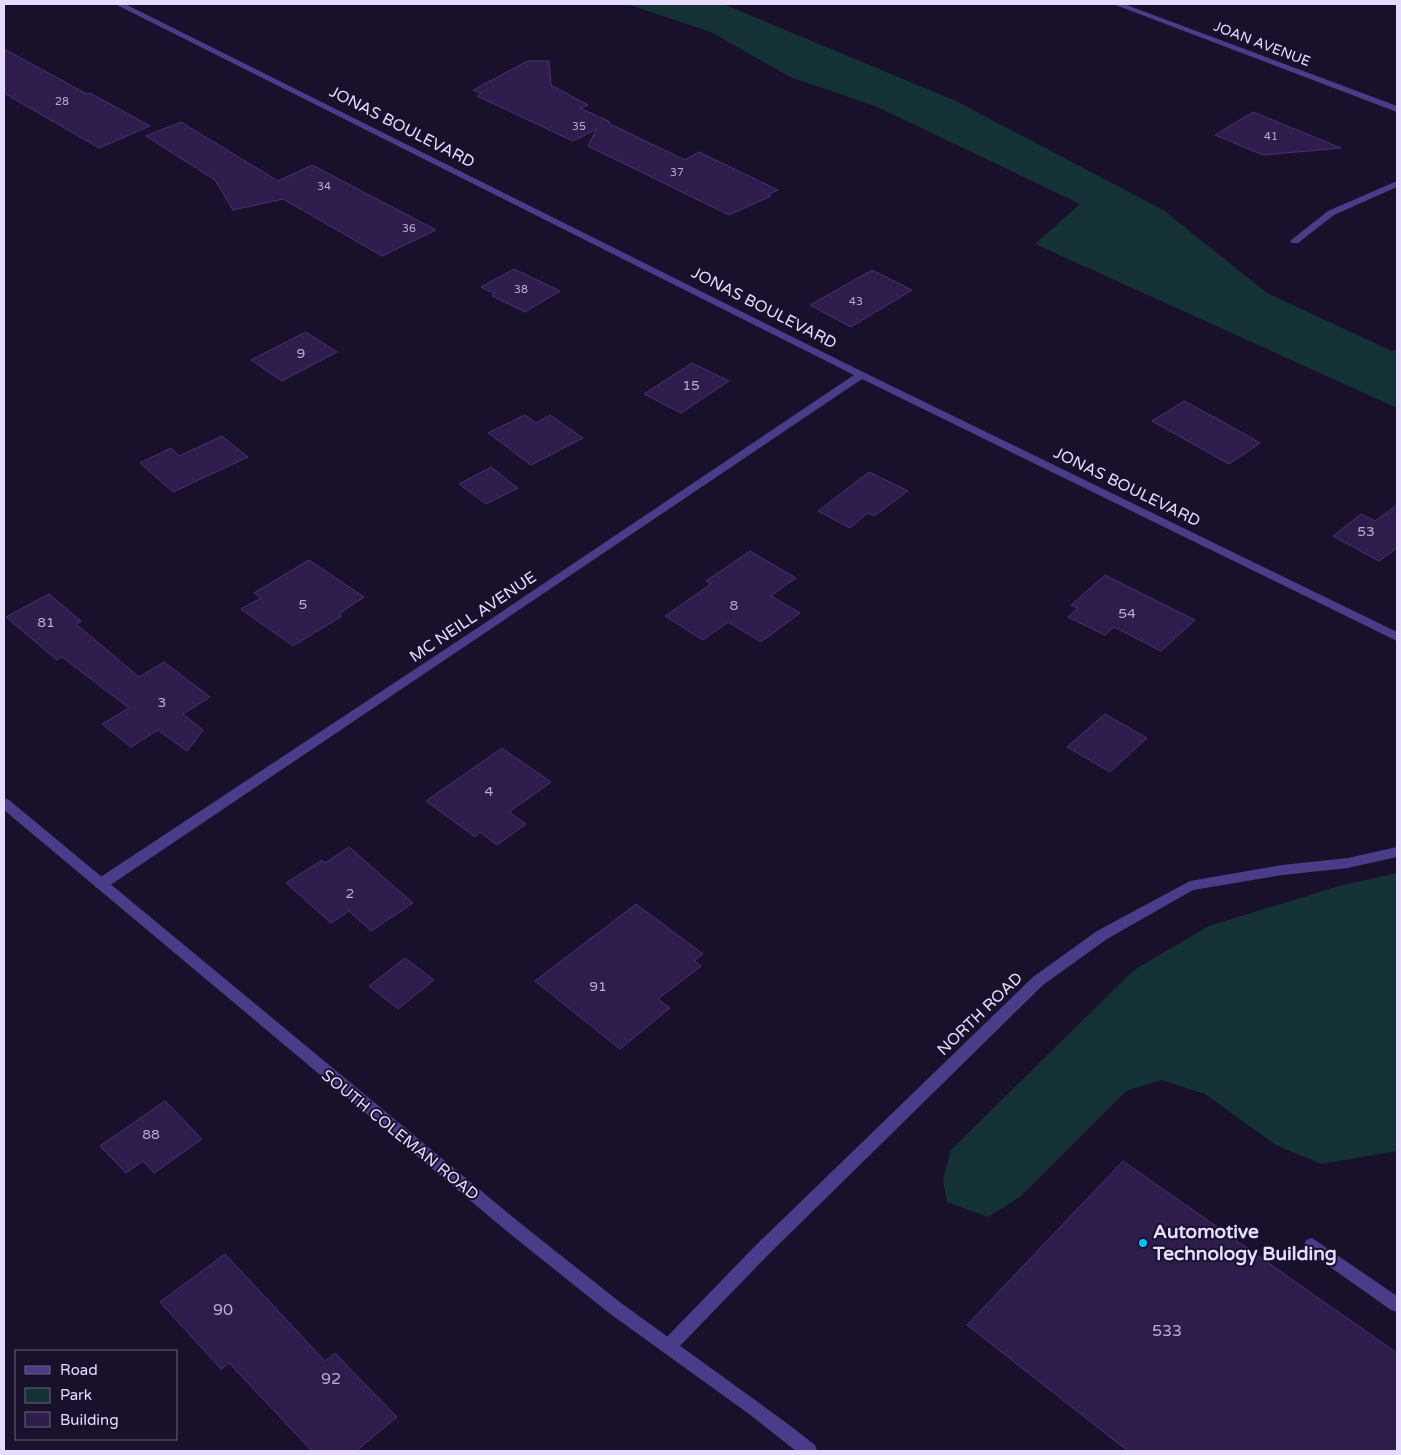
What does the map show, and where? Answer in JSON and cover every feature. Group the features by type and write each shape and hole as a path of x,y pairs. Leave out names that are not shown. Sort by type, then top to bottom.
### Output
{"street":[{"name":"JONAS BOULEVARD","path":"119,4 861,375 1397,637"},
{"name":"JOAN AVENUE","path":"1117,4 1397,109"},
{"path":"1295,241 1331,213 1397,184"},
{"name":"MC NEILL AVENUE","path":"101,884 506,615 861,375"},
{"name":"SOUTH COLEMAN ROAD","path":"4,803 390,1128 591,1290 765,1415 809,1451"},
{"name":"NORTH ROAD","path":"670,1346 761,1251 1038,982 1102,935 1190,886 1282,870 1348,863 1397,852"},
{"path":"1312,1245 1397,1305"}],"green space":[{"path":"627,4 723,4 956,101 1163,210 1267,293 1392,351 1397,350 1397,408 1035,244 1080,204 875,106 790,77 711,32"},
{"path":"1397,873 1397,1151 1321,1164 1276,1145 1205,1094 1161,1080 1126,1091 1021,1196 988,1217 947,1202 943,1180 951,1150 1134,970 1209,926 1339,886"}],"building":[{"path":"4,49 150,126 99,148 4,93"},
{"path":"528,61 549,61 551,85 588,105 580,108 610,122 608,123 685,160 699,152 778,190 769,194 771,196 729,215 588,146 597,129 573,141 477,96 481,93 473,90"},
{"path":"1253,112 1341,148 1263,155 1215,135"},
{"path":"181,122 278,181 312,165 436,230 382,256 283,199 233,210 215,180 146,136"},
{"path":"514,269 560,291 525,312 492,296 495,294 481,287"},
{"path":"872,270 912,290 851,327 810,305"},
{"path":"306,332 337,352 282,381 251,360"},
{"path":"692,363 729,381 681,413 644,394"},
{"path":"1184,401 1260,443 1229,464 1152,421"},
{"path":"525,415 536,423 550,415 583,438 531,465 488,433"},
{"path":"222,436 248,457 173,492 140,463 171,448 179,456"},
{"path":"491,467 518,488 486,504 459,484"},
{"path":"869,472 908,491 874,516 868,513 850,528 818,511"},
{"path":"1397,505 1397,548 1379,561 1333,536 1361,514 1375,521"},
{"path":"750,551 796,578 771,596 800,613 761,642 728,622 703,640 665,616 711,584 706,581"},
{"path":"309,560 364,597 339,614 342,616 293,646 241,609 261,598 254,593"},
{"path":"1105,575 1195,620 1161,651 1114,627 1105,635 1068,617 1078,608 1071,605"},
{"path":"49,594 81,621 76,624 139,677 164,662 210,697 183,714 203,730 187,751 158,730 131,747 102,724 129,708 62,657 57,660 6,617"},
{"path":"1105,714 1147,738 1110,772 1067,747"},
{"path":"502,748 551,782 509,812 526,824 497,845 480,832 475,837 426,801"},
{"path":"349,847 413,903 371,931 349,911 331,923 286,883 322,860 325,863"},
{"path":"636,904 703,954 694,961 701,966 658,999 670,1008 620,1049 535,981"},
{"path":"405,958 434,980 398,1009 369,986"},
{"path":"165,1101 202,1139 154,1173 143,1161 126,1173 100,1146"},
{"name":"Automotive Technology Building","path":"1123,1161 1397,1353 1397,1451 1128,1451 967,1325"},
{"path":"225,1254 325,1361 335,1353 397,1417 356,1451 312,1451 229,1363 221,1369 160,1302"}],"place":[{"name":"Automotive Technology Building","path":"1143,1243"}]}
